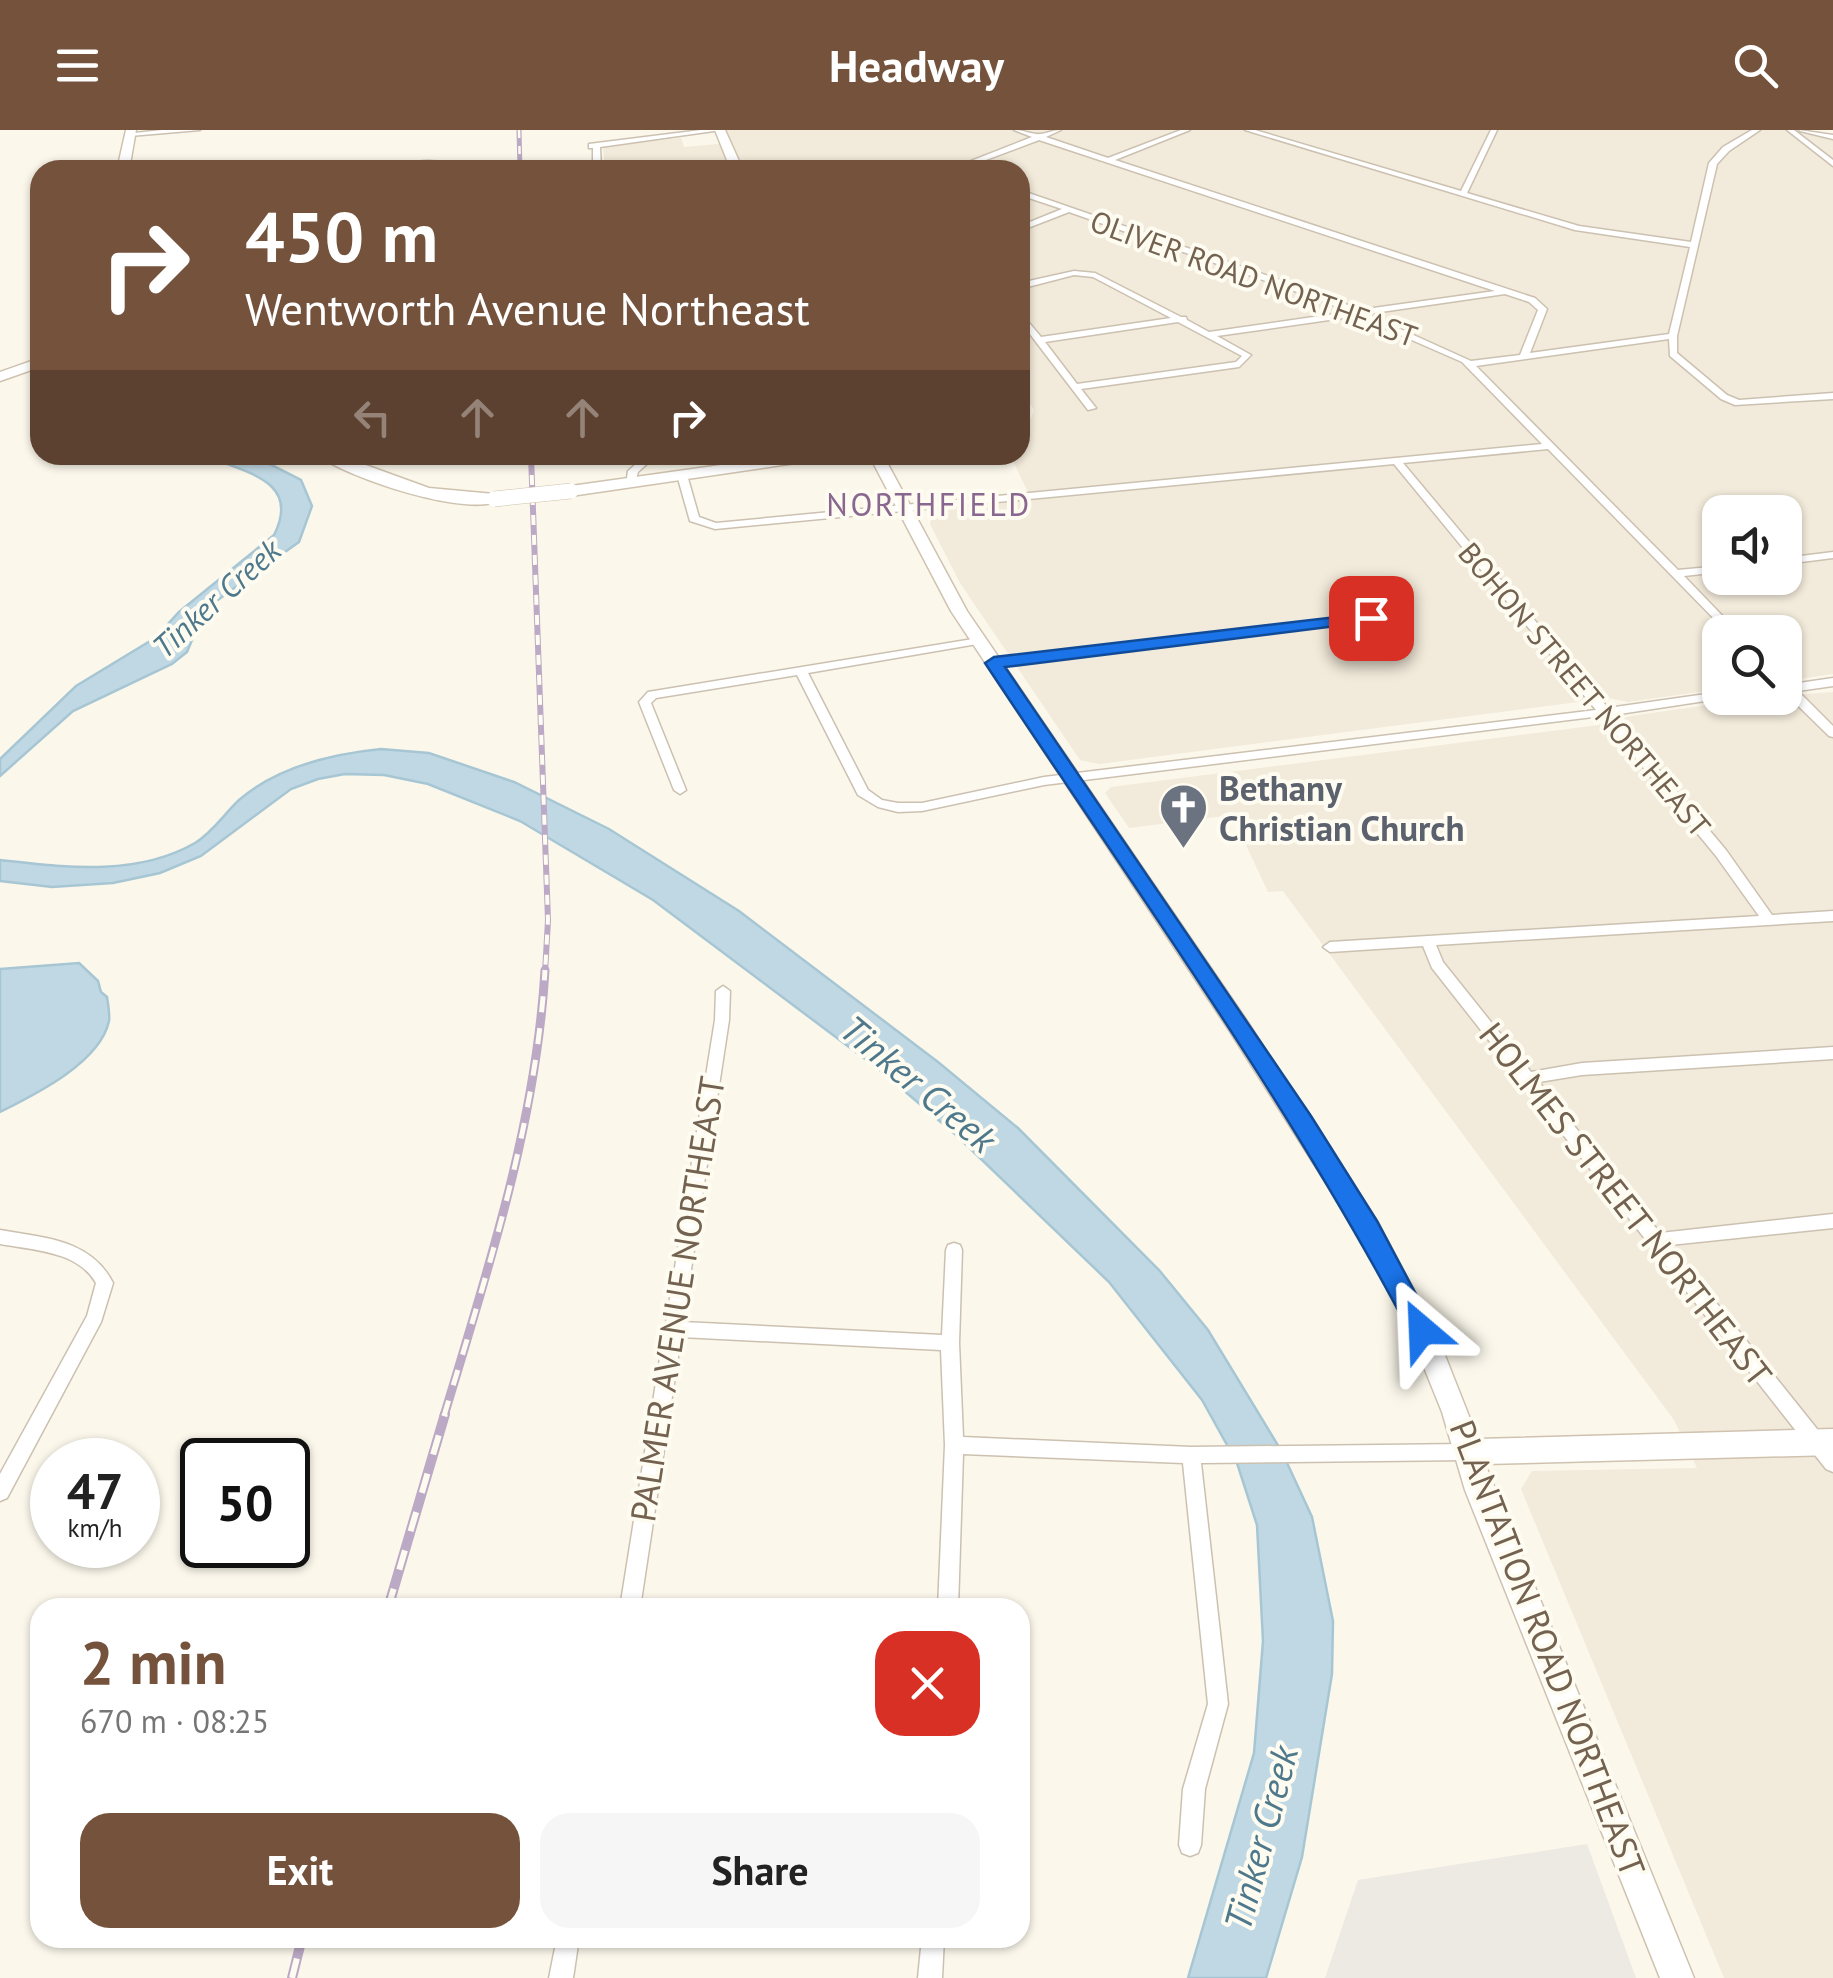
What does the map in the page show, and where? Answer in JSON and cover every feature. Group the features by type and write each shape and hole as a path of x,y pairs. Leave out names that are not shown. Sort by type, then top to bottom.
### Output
{"main road":[{"path":"719,130 732,160"},
{"path":"124,160 130,132"},
{"path":"4,376 30,366"},
{"path":"350,465 419,493 494,500 752,465"},
{"name":"PLANTATION ROAD NORTHEAST","path":"881,465 948,594 1360,1215 1422,1330 1456,1412 1479,1490 1677,1978"},
{"path":"1467,1452 1827,1449"}],"street":[{"path":"130,132 197,130"},
{"path":"596,160 594,145 719,130"},
{"path":"1017,130 1539,303 1543,309 1524,356"},
{"path":"980,160 1058,130"},
{"path":"1106,162 1187,130"},
{"path":"1248,130 1578,228 1694,245"},
{"path":"1463,194 1494,130"},
{"path":"1757,130 1726,149 1712,163 1673,336 1674,354 1731,401 1763,404 1833,396"},
{"path":"1790,130 1833,164"},
{"path":"1802,130 1833,137"},
{"name":"OLIVER ROAD NORTHEAST","path":"1030,195 1359,312 1472,364 1717,615"},
{"path":"1030,225 1069,209"},
{"path":"1030,283 1086,273 1242,350 1246,358 1239,364 1075,387"},
{"path":"1211,334 1506,292"},
{"path":"1038,340 1183,319"},
{"path":"1030,329 1091,408"},
{"path":"1472,364 1673,336"},
{"path":"682,475 692,516 707,525 905,510 1552,446"},
{"name":"BOHON STREET NORTHEAST","path":"1397,462 1722,853 1768,919"},
{"path":"630,483 633,471 640,465"},
{"path":"1802,559 1833,555"},
{"path":"1676,574 1702,571"},
{"path":"994,663 1371,618"},
{"path":"680,790 647,700 660,691 979,642"},
{"path":"801,671 863,792 885,807 918,808 1072,778 1702,699"},
{"path":"1802,685 1833,682"},
{"path":"1802,703 1833,734"},
{"path":"1330,948 1833,916"},
{"name":"HOLMES STREET NORTHEAST","path":"1427,940 1437,964 1655,1240 1827,1449"},
{"name":"PALMER AVENUE NORTHEAST","path":"631,1598 723,991"},
{"path":"1527,1078 1582,1069 1833,1053"},
{"path":"1655,1240 1833,1221"},
{"path":"0,1237 60,1250 91,1263 105,1283 96,1317 0,1492"},
{"path":"948,1598 954,1445 950,1343 954,1250"},
{"path":"670,1329 950,1343"},
{"path":"954,1445 1191,1455 1467,1452"},
{"path":"1190,1845 1191,1807 1197,1778 1216,1728 1218,1704 1191,1455"},
{"path":"561,1978 566,1948"},
{"path":"930,1978 932,1948"}],"shaded area":[{"path":"726,130 1795,130 1833,139 1833,674 1802,679 1802,615 1702,615 1702,692 1628,702 1609,698 1099,764 1080,760 960,583 930,524 933,513 927,503 1028,492 1015,465 1030,465 1030,419 1034,410 1030,404 1030,160 604,160 603,146 681,138 684,147 730,143"},
{"path":"1833,692 1833,1978 1724,1978 1521,1489 1532,1471 1697,1468 1674,1420 1283,891 1268,892 1232,815 1129,828 1105,793 1111,787 1599,725 1631,716 1702,706 1702,715 1802,715 1802,694"},
{"path":"1587,1844 1636,1978 1325,1978 1358,1880"}],"water":[{"name":"Tinker Creek","path":"230,465 272,465 301,480 312,506 299,542 215,602 201,619 187,652 172,664 73,711 0,776 0,759 76,686 155,638 179,612 274,535 281,516 280,502 275,490 251,473"},
{"name":"Tinker Creek","path":"381,749 429,753 514,782 609,829 739,911 1018,1128 1159,1270 1208,1330 1282,1452 1312,1517 1333,1621 1332,1674 1302,1857 1266,1978 1188,1978 1254,1753 1263,1641 1257,1525 1237,1463 1202,1400 1109,1282 956,1135 881,1071 653,900 520,821 428,784 384,775 345,774 318,779 291,789 201,856 160,873 113,883 52,887 0,881 0,860 99,867 172,854 201,839 239,800 270,779 324,759"},
{"path":"79,963 98,981 107,997 109,1021 103,1036 93,1051 64,1076 0,1112 0,969"}],"railway":[{"path":"519,130 520,160"},
{"path":"531,465 548,920 545,973"},
{"path":"444,1416 521,1140 532,1084 545,970"},
{"path":"391,1598 445,1414"},
{"path":"292,1978 300,1948"}],"place":[{"name":"Bethany Christian Church","path":"1184,850"}],"district":[{"name":"NORTHFIELD","path":"929,504"}],"route":[{"path":"1371,618 994,663 1302,1122 1368,1228 1422,1330"}]}
